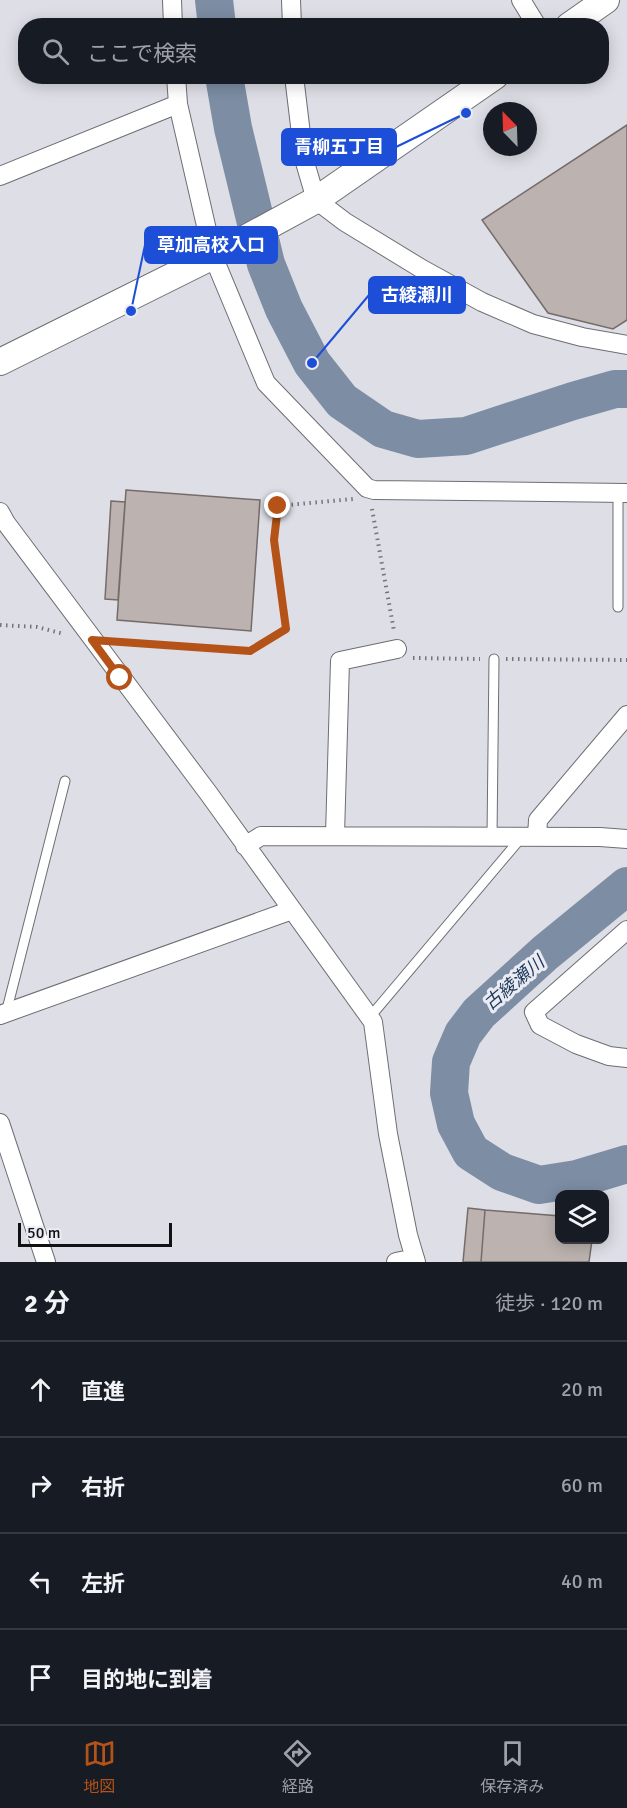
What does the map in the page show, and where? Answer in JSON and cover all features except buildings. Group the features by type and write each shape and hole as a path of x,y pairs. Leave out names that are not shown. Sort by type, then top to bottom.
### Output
{"street":[{"path":"171,0 172,18"},
{"path":"291,0 292,18"},
{"path":"521,0 532,18"},
{"path":"580,18 606,0"},
{"path":"177,84 178,104 220,252 266,383 369,493 374,490 622,494"},
{"path":"295,84 304,159 306,206"},
{"path":"0,362 220,252 306,206 483,84"},
{"path":"0,176 178,104"},
{"path":"306,206 345,222 482,302 533,324 627,345"},
{"path":"0,512 373,1022 388,1134 416,1260 396,1262"},
{"path":"335,835 340,661 397,649"},
{"path":"530,837 538,820 627,714"},
{"path":"245,846 261,836 627,839"},
{"path":"3,1014 292,910"},
{"path":"627,930 534,1012 540,1025 576,1044 609,1056 627,1058"},
{"path":"0,1123 46,1262"}],"lane":[{"path":"618,607 622,494"},
{"path":"492,837 494,659"},
{"path":"3,1014 65,781"},
{"path":"370,1017 530,837"}],"path":[{"path":"0,625 37,627 92,640 250,651 286,629 274,540 278,506 369,493 399,658 627,660"}],"waterway":[{"name":"古綾瀬川","path":"214,0 216,18"},
{"name":"古綾瀬川","path":"225,84 233,128 266,264 284,309 312,363 342,401 383,429 418,439 466,436 573,401 615,389 627,389"},
{"name":"古綾瀬川","path":"627,886 545,953 479,1013 463,1034 451,1062 449,1093 456,1124 471,1152 502,1172 539,1185 577,1179 627,1164"}],"place":[{"name":"青柳五丁目","path":"466,113"},
{"name":"草加高校入口","path":"131,311"},
{"name":"古綾瀬川","path":"312,363"}],"route":[{"path":"120,678 92,640 250,651 286,629 274,540 278,506"}]}
